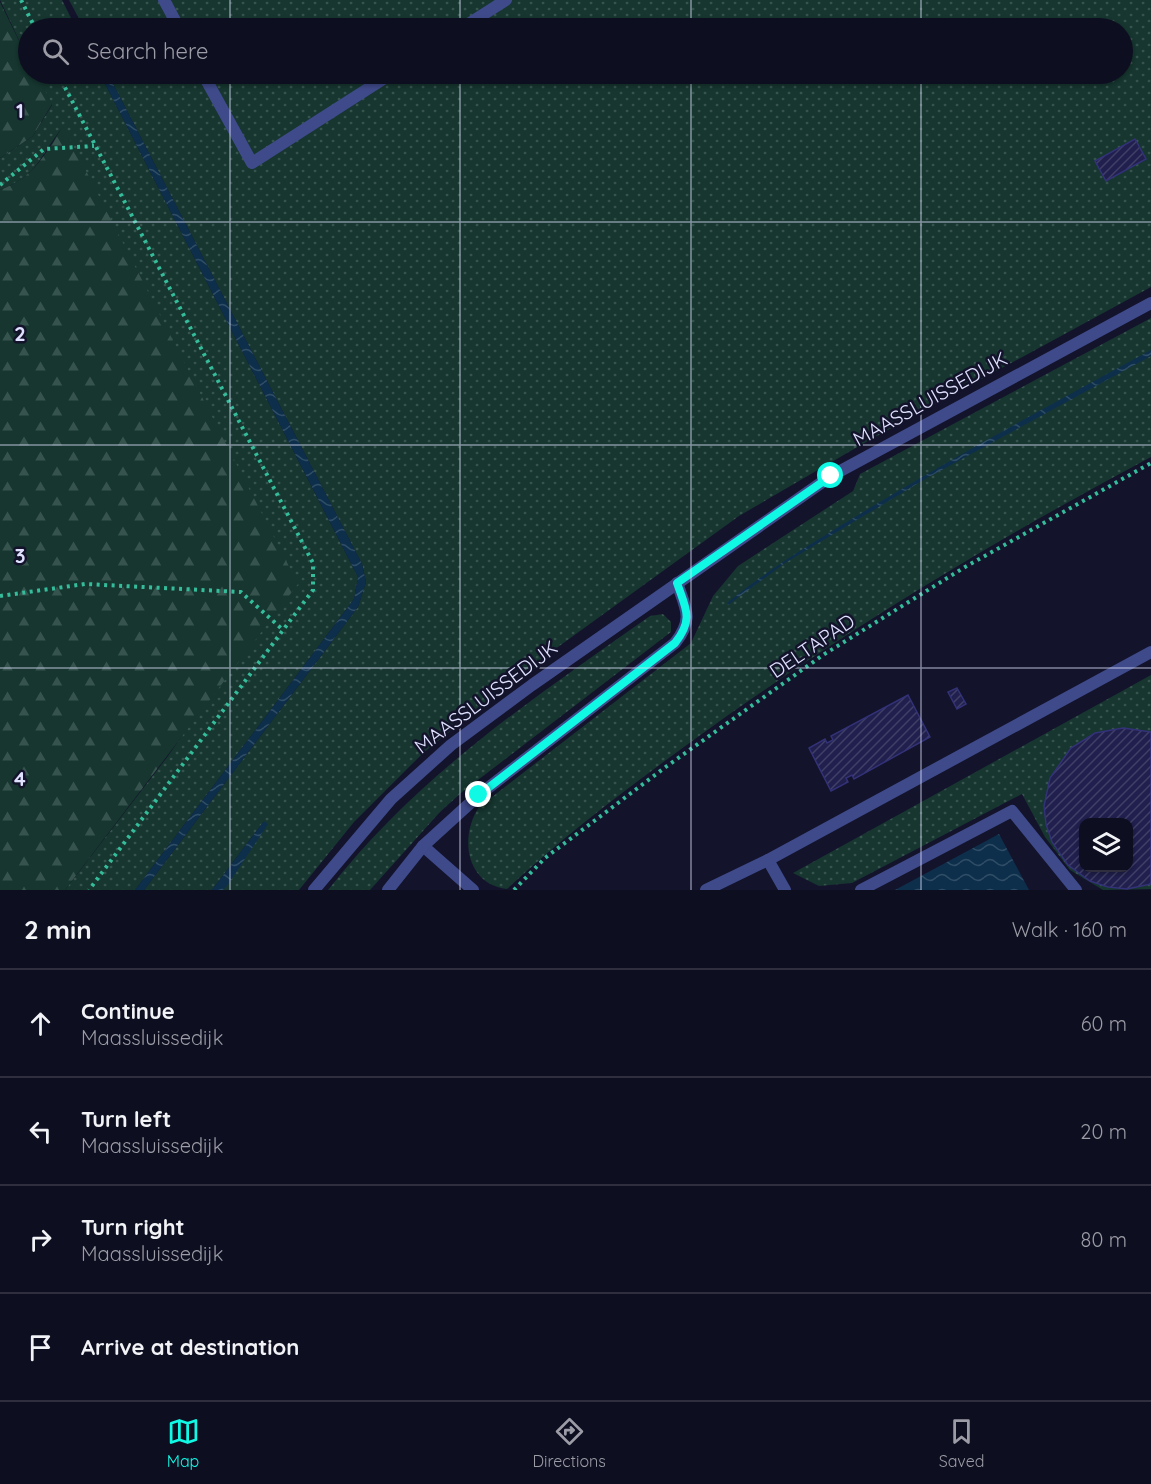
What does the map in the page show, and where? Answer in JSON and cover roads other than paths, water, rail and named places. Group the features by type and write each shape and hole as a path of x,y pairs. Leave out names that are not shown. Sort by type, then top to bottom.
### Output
{"street":[{"path":"164,0 174,18"},
{"path":"478,18 506,0"},
{"path":"209,84 252,163 375,84"},
{"name":"MAASSLUISSEDIJK","path":"314,890 391,800 451,745 677,583 831,476 1151,303"},
{"path":"388,890 423,846 479,795 675,643 687,628 687,612 677,583"},
{"path":"706,890 768,860 1151,651"},
{"path":"861,890 1012,811 1076,890"},
{"path":"423,846 473,890"},
{"path":"768,860 785,890"}],"water":[{"path":"105,84 113,84 362,564 366,582 358,607 144,890 135,890 354,599 358,577"},
{"path":"1151,350 1151,356 927,478 785,563 728,605 727,603 744,590 813,542 973,448"},
{"path":"264,821 268,824 227,886 223,890 212,890"},
{"path":"999,834 1029,890 895,890"}]}
